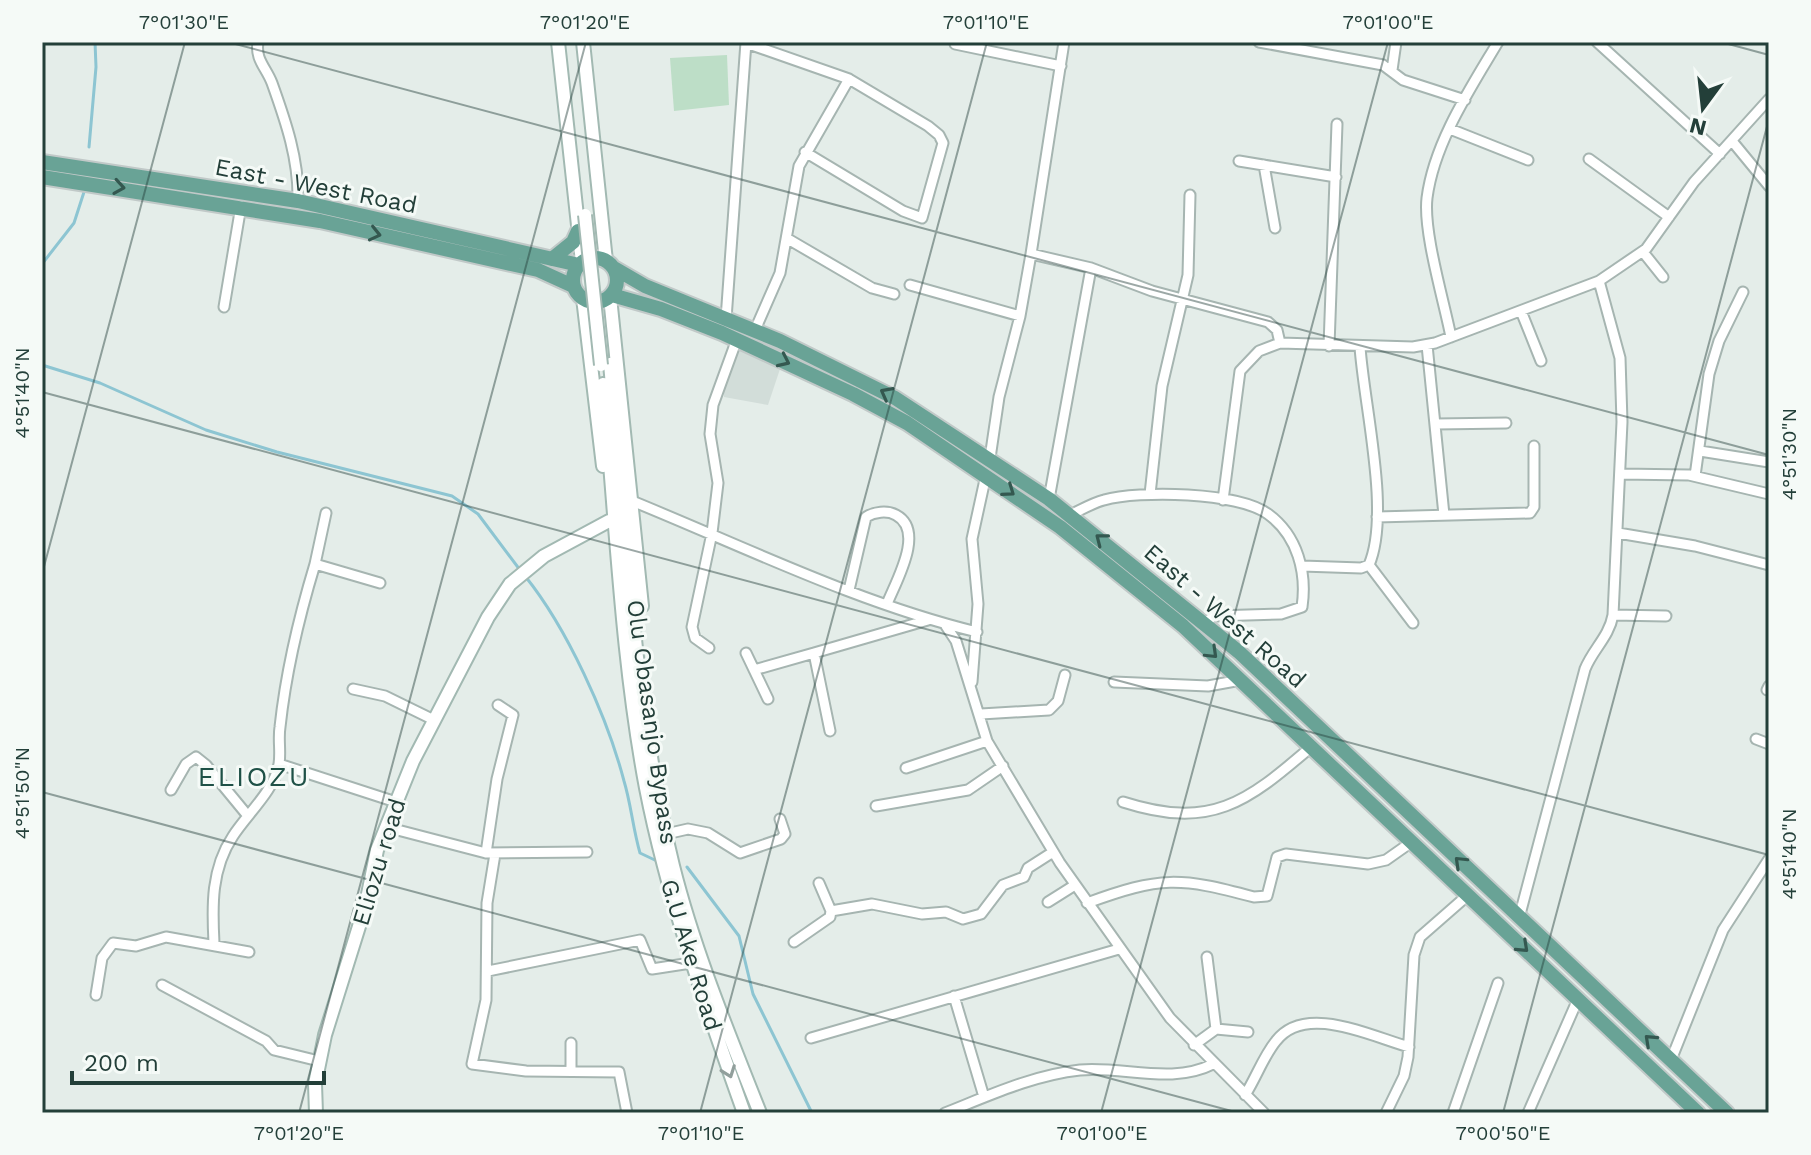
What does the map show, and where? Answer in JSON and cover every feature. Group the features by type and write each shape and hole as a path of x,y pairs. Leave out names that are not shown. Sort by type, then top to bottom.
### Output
{"main road":[{"path":"558,42 581,263 573,286 583,298 609,521 635,665"},
{"path":"564,42 589,214"},
{"path":"575,42 589,214"},
{"path":"583,42 610,264 617,281 611,296 641,591 635,665"},
{"name":"East - West Road","path":"42,162 298,201 581,263"},
{"name":"East - West Road","path":"42,177 241,206 538,270 573,286"},
{"name":"Olu Obasanjo Bypass","path":"589,214 635,665 666,834 700,952 760,1113"},
{"path":"552,259 573,242 578,231"},
{"path":"581,263 592,258 610,264"},
{"name":"East - West Road","path":"610,264 645,286 755,330 895,398 1049,499 1206,622 1727,1113"},
{"name":"East - West Road","path":"611,296 661,309 737,339 907,423 986,475 1127,580 1241,680 1413,841 1578,999 1683,1107 1698,1113"},
{"path":"583,298 600,302 611,296"},
{"name":"Eliozu road","path":"316,1113 319,1061 386,827 434,720 488,617 510,584 534,563 609,521"},
{"name":"G.U Ake Road","path":"635,665 648,797 691,963 744,1113"}],"street":[{"path":"258,42 257,57 272,83 294,149 298,201"},
{"path":"726,319 746,42 849,79 939,135 943,143 925,216 903,211 805,152"},
{"path":"990,458 999,397 1020,316 1064,42"},
{"path":"1259,42 1383,65 1403,80 1465,100"},
{"path":"1392,70 1396,42"},
{"path":"1451,337 1428,222 1427,198 1450,129 1498,42"},
{"path":"1597,42 1720,154"},
{"path":"955,44 1061,66"},
{"path":"755,330 780,273 799,166 849,79"},
{"path":"1223,500 1240,371 1259,351 1280,343 1360,347 1427,345 1599,281 1643,252 1720,154 1769,99"},
{"path":"1329,346 1337,124"},
{"path":"1450,129 1528,160"},
{"path":"1732,141 1769,186"},
{"path":"1589,159 1669,217"},
{"path":"1239,161 1336,177"},
{"path":"1264,165 1275,228"},
{"path":"1150,494 1162,386 1188,275 1190,195"},
{"path":"224,307 241,206"},
{"path":"788,239 872,288 894,294"},
{"path":"1643,252 1663,277"},
{"path":"1031,254 1091,268 1124,282 1268,322 1277,330 1280,343"},
{"path":"1049,499 1091,268"},
{"path":"1519,919 1585,669 1592,652 1610,630 1613,615 1621,474 1620,358 1599,281"},
{"path":"910,285 1020,316"},
{"path":"1695,476 1709,374 1719,341 1743,292"},
{"path":"1521,311 1541,361"},
{"path":"709,648 695,638 692,627 712,533 718,483 711,444 713,405 737,339"},
{"path":"1427,345 1444,515"},
{"path":"1360,347 1377,517 1369,565 1413,623"},
{"path":"1436,424 1506,423"},
{"path":"1377,517 1530,513 1534,507 1534,446"},
{"path":"1700,451 1769,462"},
{"path":"1621,474 1695,476 1769,494"},
{"path":"972,686 977,632 972,539 986,475"},
{"path":"1070,515 1104,500 1150,494 1223,500 1267,513 1292,541 1302,566 1305,589 1299,611 1214,616 1206,622"},
{"path":"632,501 928,620 977,632"},
{"path":"849,590 866,517 877,512 893,514 904,521 909,538 887,604"},
{"path":"214,943 212,898 217,872 231,838 272,781 279,764 279,729 292,649 326,513"},
{"path":"1618,533 1695,546 1769,565"},
{"path":"315,564 380,583"},
{"path":"1302,566 1369,565"},
{"path":"1613,615 1666,616"},
{"path":"754,670 928,620"},
{"path":"946,626 956,641 987,741 1053,852 1119,949 1194,1045 1264,1113"},
{"path":"746,653 768,699"},
{"path":"814,653 830,731"},
{"path":"981,714 1049,710 1056,706 1065,675"},
{"path":"1114,682 1208,686 1241,680"},
{"path":"353,689 385,696 434,720"},
{"path":"498,705 513,715 513,725 497,779 487,903 486,1000 472,1064 526,1071 619,1072 627,1113"},
{"path":"1756,739 1769,744"},
{"path":"906,768 987,741"},
{"path":"1123,802 1158,813 1217,810 1267,785 1311,747"},
{"path":"171,790 186,764 196,757 248,816"},
{"path":"279,764 396,802"},
{"path":"876,806 968,790 1003,766"},
{"path":"666,834 688,829 708,833 740,853 781,839 785,834 780,819"},
{"path":"386,827 491,854 587,852"},
{"path":"1087,903 1139,884 1172,880 1267,896 1277,857 1286,854 1368,864 1386,860 1413,841"},
{"path":"831,911 872,904 922,914 946,912 963,919 972,917 981,914 1003,885 1024,877 1028,868 1053,852"},
{"path":"1671,1060 1723,930 1769,859"},
{"path":"794,942 830,917 831,911 819,883"},
{"path":"1048,902 1075,885"},
{"path":"1386,1113 1404,1076 1409,1047 1414,955 1420,937 1468,895"},
{"path":"96,995 102,958 113,943 136,946 166,937 214,943 249,952"},
{"path":"488,971 640,940 652,969 691,963"},
{"path":"811,1038 1119,949"},
{"path":"1207,957 1216,1029"},
{"path":"1453,1113 1498,983"},
{"path":"162,985 266,1041 274,1050 319,1061"},
{"path":"954,996 981,1098 981,1113"},
{"path":"1528,1113 1578,999"},
{"path":"1245,1095 1276,1040 1290,1026 1318,1022 1409,1047"},
{"path":"1194,1045 1216,1029 1248,1032"},
{"path":"571,1043 571,1070"},
{"path":"945,1113 1040,1078 1076,1071 1108,1068 1172,1075 1196,1073 1213,1064"}],"shaded area":[{"path":"737,344 782,363 768,405 724,397 724,385"}],"green space":[{"path":"727,55 729,105 674,111 670,58"}],"waterway":[{"path":"89,147 96,67 95,42"},
{"path":"42,264 74,223 84,192"},
{"path":"42,365 100,383 206,430 277,452 452,496 478,514 520,570"},
{"path":"525,576 556,621 596,701 617,756 640,853 659,862"},
{"path":"687,867 739,936 753,994 812,1113"}],"district":[{"name":"ELIOZU","path":"254,776"}]}
